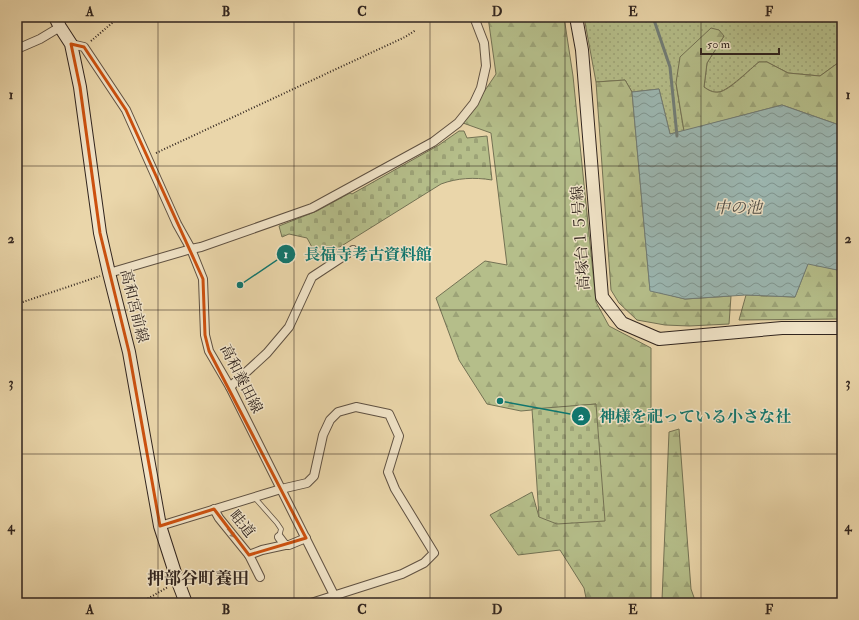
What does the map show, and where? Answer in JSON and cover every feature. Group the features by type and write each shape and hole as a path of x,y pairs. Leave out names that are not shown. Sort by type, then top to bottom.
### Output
{"street":[{"path":"108,273 201,247 312,208 433,142 458,123 474,103 481,88 486,66 484,43 474,17"},
{"name":"高塚台１５号線","path":"576,17 582,50 602,297 622,323 659,339 782,328 842,328"},
{"path":"17,49 40,40 57,22"},
{"name":"高和宮前線","path":"57,22 71,44 80,87 100,233 108,273 129,352 160,526 186,603"},
{"path":"71,44 84,47"},
{"name":"高和養田線","path":"84,47 126,110 177,224 191,249 203,279 205,335 209,351 230,387 338,603"},
{"path":"230,387 267,353 290,328 312,277 353,250"},
{"path":"160,526 281,489 306,483 314,476 323,435 330,420 338,412 356,406 389,414 399,436 388,472 395,488 434,553 424,563 402,574 311,603"},
{"name":"畦道","path":"214,510 249,555 260,577"},
{"name":"畦道","path":"249,555 285,544 279,537"},
{"path":"285,544 290,545 306,538"}],"lane":[{"path":"254,497 277,522 281,529 279,537"}],"path":[{"path":"84,47 119,17"},
{"path":"147,157 405,37 416,30"},
{"path":"17,304 108,273"},
{"path":"140,603 178,582"}],"highlighted area":[{"path":"71,44 84,47 126,110 203,279 205,335 209,351 306,538 249,555 214,509 160,526 129,352 100,233 80,87"}],"green space":[{"path":"488,17 564,17 573,76 596,302 609,326 651,348 651,603 587,603 584,588 560,550 518,555 490,515 532,492 539,517 596,404 521,411 487,404 459,360 436,298 485,261 507,265 491,133 463,123 496,74"},
{"path":"584,17 835,17 842,24 842,60 820,76 788,73 767,62 759,62 728,87 719,92 715,92 704,87 707,63 724,36 676,83 684,131 670,134 659,89 632,92 625,80 596,82"},
{"path":"711,28 719,30 724,36 707,63 704,87 713,92 723,91 728,88 759,62 767,62 788,73 820,76 842,60 842,126 782,105 684,131 676,83 680,57"},
{"path":"625,80 632,92 650,290 685,299 731,296 729,324 689,326 665,325 637,320 619,303 611,290 596,82"},
{"path":"459,131 464,131 467,138 487,136 492,180 453,180 441,184 319,260 307,238 289,234 282,237 279,226 317,211 350,193 352,194 439,145"},
{"path":"808,263 842,271 842,319 739,320 746,295 795,297"},
{"path":"596,404 605,521 557,524 539,517 532,409"},
{"path":"679,429 691,589 696,603 663,603 662,600 669,432"}],"water":[{"name":"中の池","path":"659,89 670,134 782,105 842,126 842,271 808,264 795,297 746,295 685,299 650,291 632,92"}],"waterway":[{"path":"653,17 670,67 677,136"}],"place":[{"name":"長福寺考古資料館","path":"240,285"},
{"name":"神様を祀っている小さな社","path":"500,401"}],"district":[{"name":"押部谷町養田","path":"198,578"}]}
